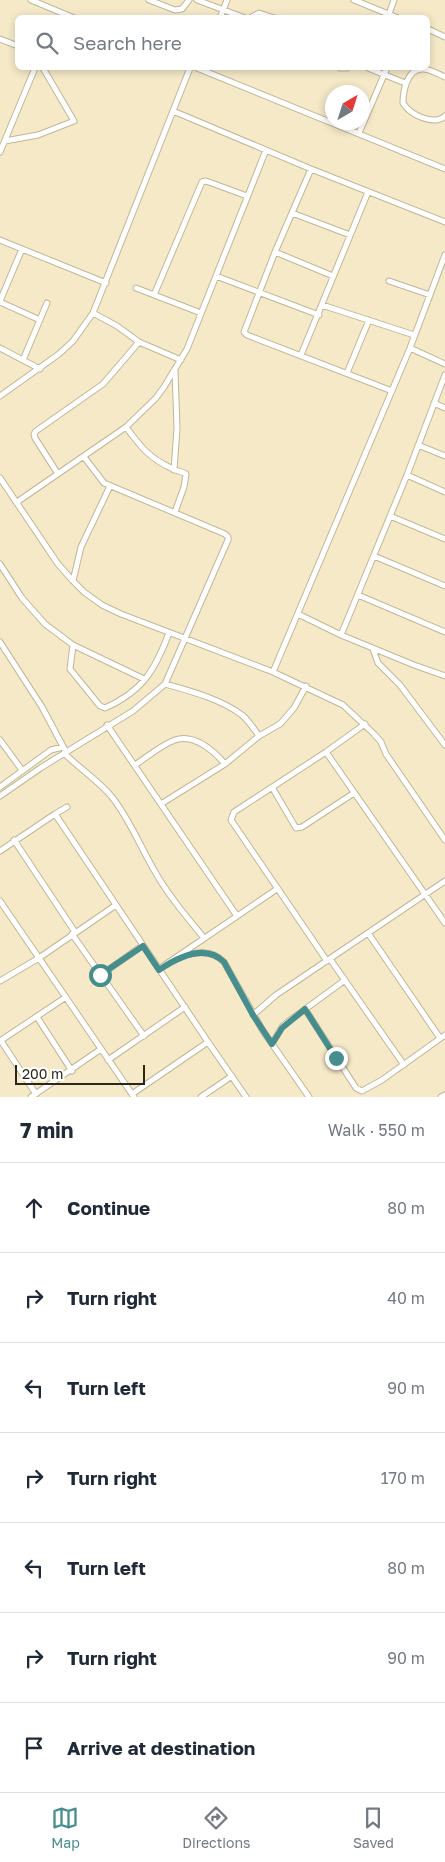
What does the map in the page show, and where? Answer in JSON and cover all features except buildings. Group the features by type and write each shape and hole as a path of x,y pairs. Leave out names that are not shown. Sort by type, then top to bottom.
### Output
{"street":[{"path":"31,0 68,15"},
{"path":"149,0 175,10 182,8 189,0"},
{"path":"197,0 237,15"},
{"path":"221,15 227,0"},
{"path":"354,0 389,14 394,0"},
{"path":"57,15 59,11"},
{"path":"430,31 445,37"},
{"path":"0,39 15,45"},
{"path":"2,146 34,70"},
{"path":"2,146 74,122 43,70"},
{"path":"0,396 50,362 73,341 93,313 189,70"},
{"path":"205,70 445,169"},
{"path":"373,70 406,84"},
{"path":"359,134 386,70"},
{"path":"445,77 429,70 418,70 411,75 406,84 403,103 408,109 433,121 438,121 445,116"},
{"path":"173,111 311,169 445,222"},
{"path":"16,502 126,427 156,398 181,360 266,150"},
{"path":"311,169 275,252 244,332 246,335 392,390"},
{"path":"154,295 202,182 206,181 247,196"},
{"path":"301,355 368,192"},
{"path":"292,214 350,236"},
{"path":"0,240 106,283"},
{"path":"22,249 0,302 40,320"},
{"path":"275,252 333,276"},
{"path":"273,672 410,348 430,294 442,271 445,255"},
{"path":"216,276 319,315"},
{"path":"389,281 430,294"},
{"path":"136,288 201,312"},
{"path":"23,360 47,303"},
{"path":"322,305 414,335"},
{"path":"93,313 117,326 139,342 181,360"},
{"path":"347,373 369,320"},
{"path":"58,474 34,434 102,384 139,342"},
{"path":"0,348 40,369"},
{"path":"410,348 445,364"},
{"path":"174,470 177,428 175,369"},
{"path":"341,635 407,475 445,375"},
{"path":"434,403 445,408"},
{"path":"126,427 145,452 174,470 184,472 187,477 175,512"},
{"path":"418,446 445,456"},
{"path":"0,796 64,751 133,711 165,684 228,540 228,536 225,534 101,481 84,457"},
{"path":"407,475 445,492"},
{"path":"0,478 58,564 73,582 102,605 169,633 273,672 343,705 365,724 381,742 386,754 445,840"},
{"path":"73,582 81,547 110,486"},
{"path":"390,516 445,539"},
{"path":"374,556 445,586"},
{"path":"0,564 30,608 45,624 73,646 144,679"},
{"path":"358,595 445,632"},
{"path":"298,614 373,649 445,676"},
{"path":"73,646 70,669 102,708 119,702 136,691 155,667 169,633"},
{"path":"0,642 42,706 64,751 98,781 112,798 133,829 159,880 181,911 204,938"},
{"path":"373,649 378,663 400,685 445,745"},
{"path":"165,684 204,696 237,712 259,736"},
{"path":"161,804 225,764 259,736 280,724 288,716 306,686"},
{"path":"365,724 234,812 231,820 277,889 328,960 345,980 404,1065"},
{"path":"107,725 237,916"},
{"path":"135,765 173,740 182,738 211,749 225,764"},
{"path":"0,740 22,770"},
{"path":"0,787 51,750 64,751"},
{"path":"326,752 445,923"},
{"path":"272,787 296,828 302,827 354,793"},
{"path":"0,851 66,807"},
{"path":"55,814 246,1097"},
{"path":"14,840 100,975 144,1036"},
{"path":"253,1015 268,1001 445,881"},
{"path":"159,970 277,889"},
{"path":"0,901 133,1096 208,1042"},
{"path":"0,980 39,958 116,905"},
{"path":"305,1009 359,1090 367,1089 404,1065 442,1036 368,933"},
{"path":"100,975 143,946"},
{"path":"177,958 193,953 218,956 230,972 253,1015 309,1097"},
{"path":"272,1044 282,1028 345,980"},
{"path":"66,997 0,1041 33,1095 101,1049"},
{"path":"108,1060 185,1007"},
{"path":"37,1017 72,1070"},
{"path":"201,1097 232,1076"},
{"path":"441,1097 445,1095"}],"route":[{"path":"100,975 143,946 159,970 177,958 193,953 212,953 224,962 240,988 253,1015 272,1044 282,1028 305,1009 336,1058"}]}
